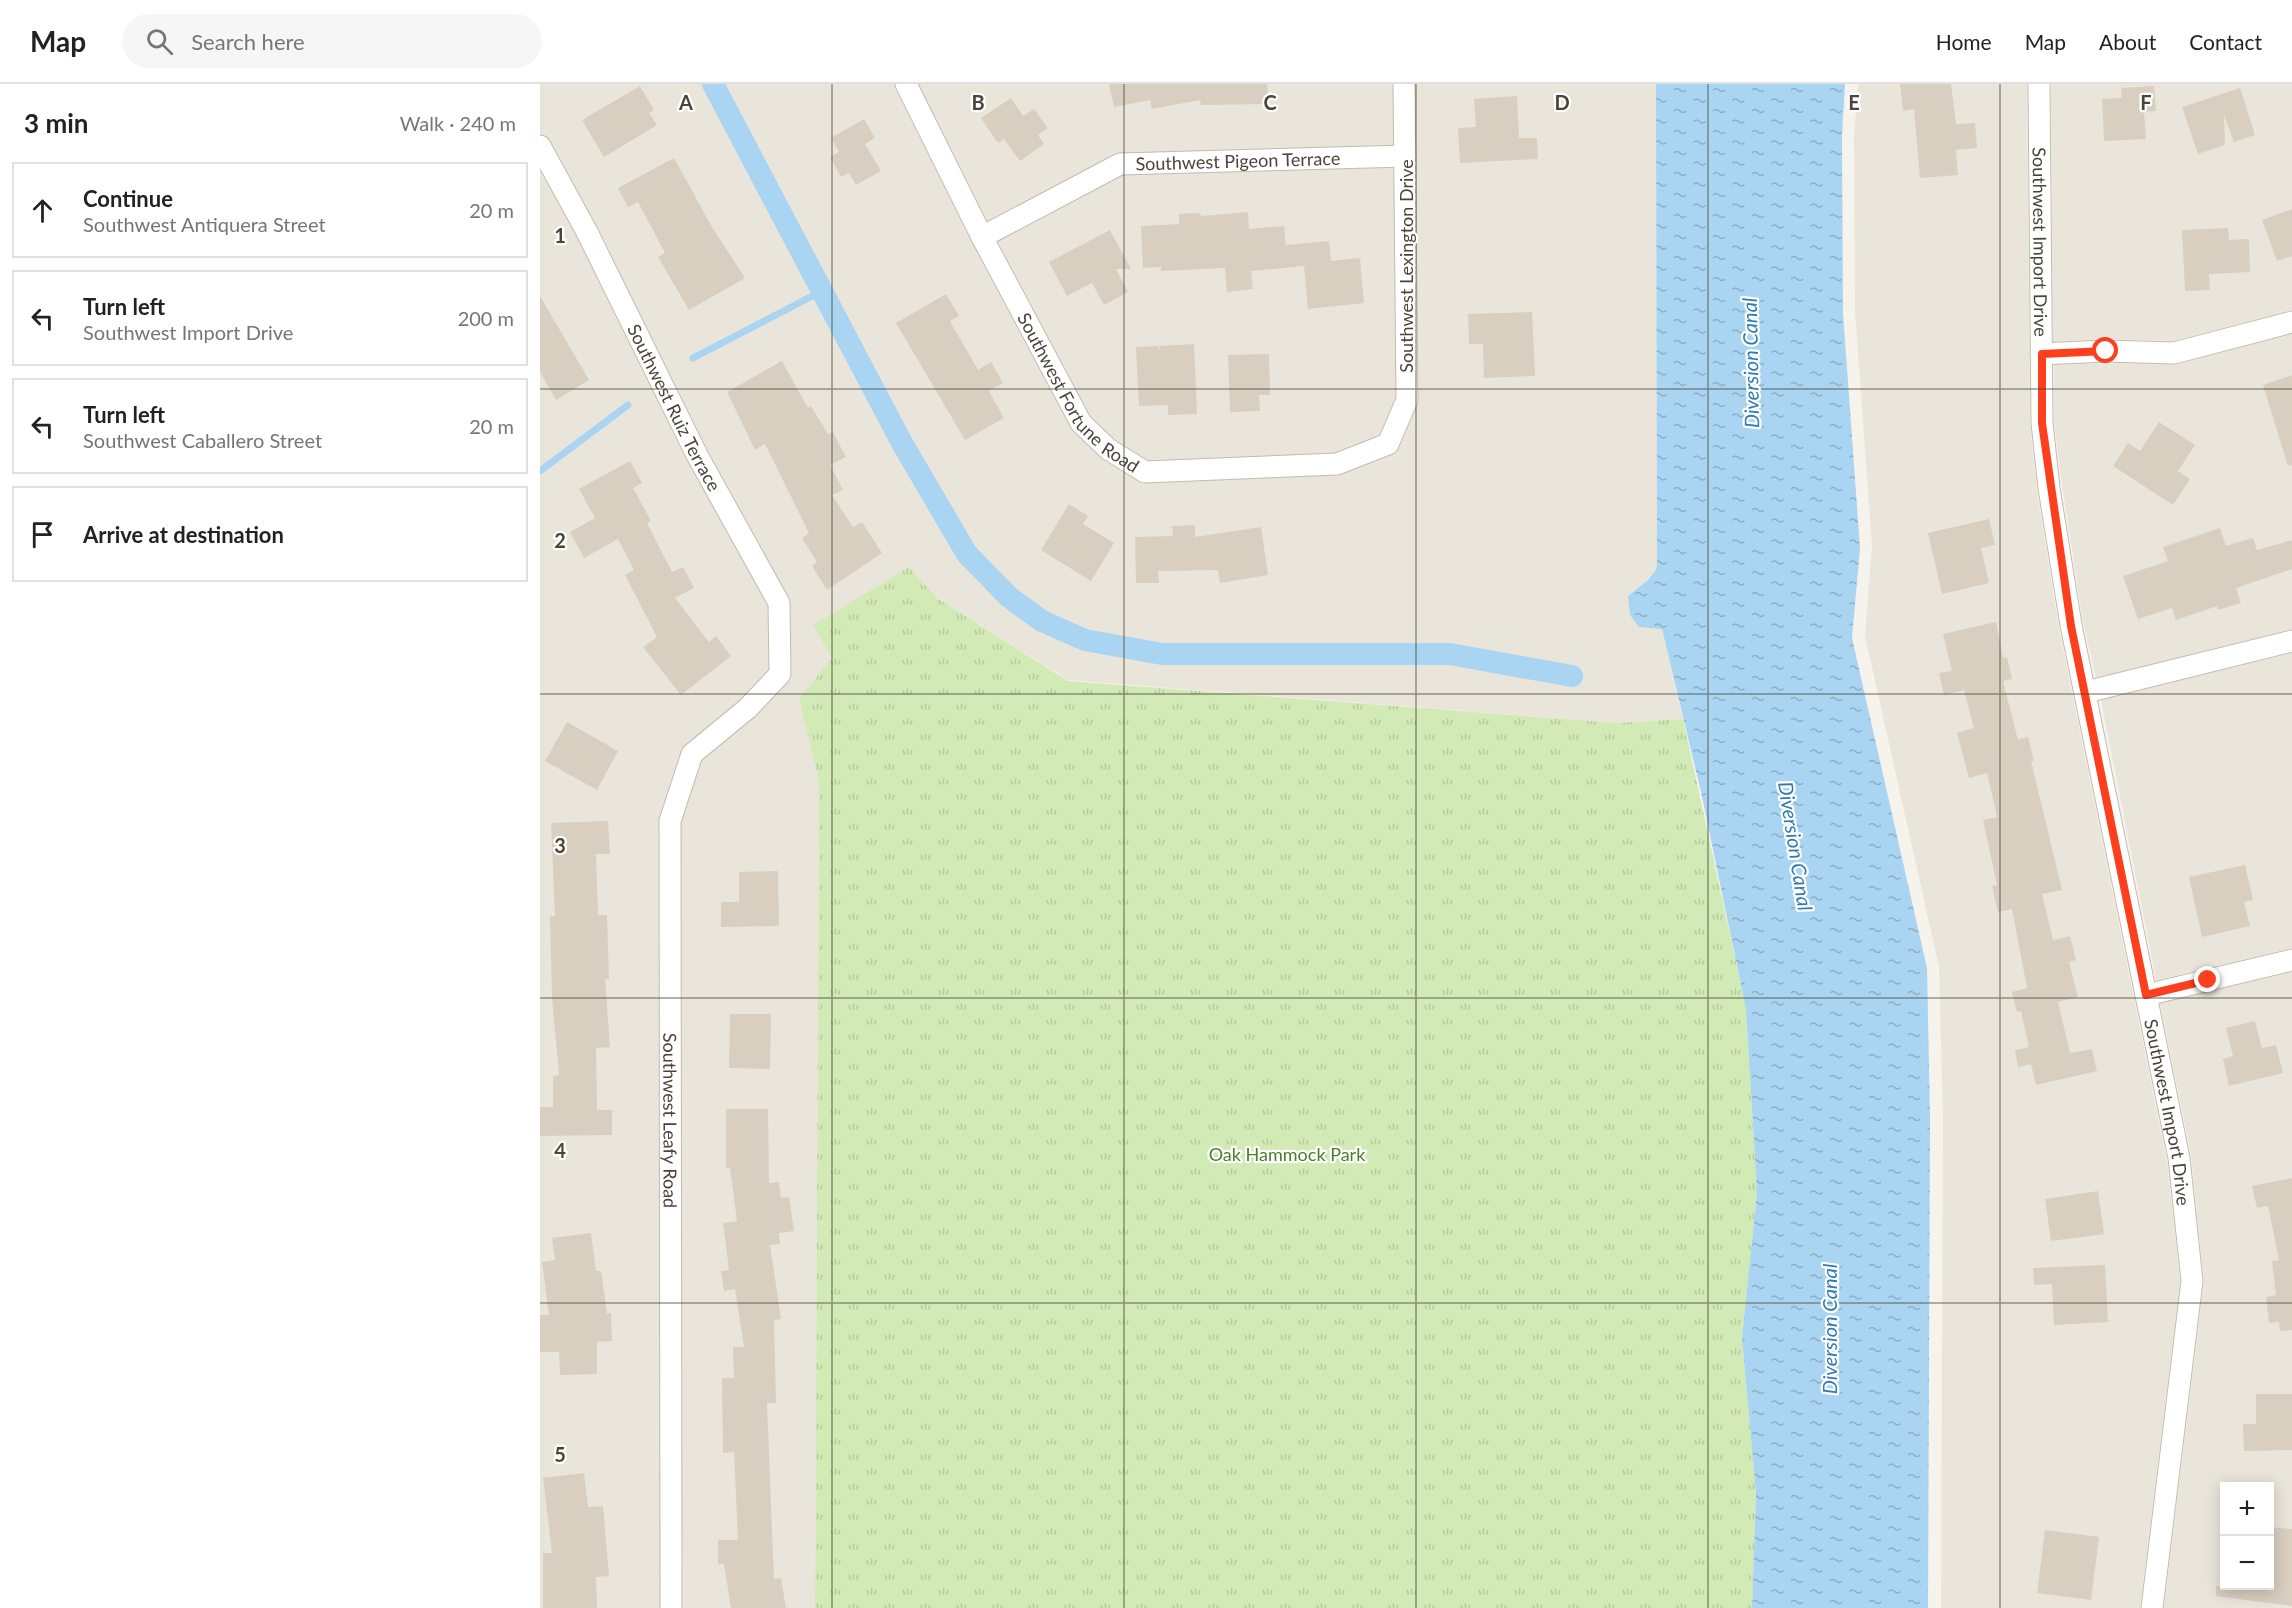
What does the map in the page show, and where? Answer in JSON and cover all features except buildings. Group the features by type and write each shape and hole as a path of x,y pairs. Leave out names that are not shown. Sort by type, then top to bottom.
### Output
{"street":[{"name":"Southwest Fortune Road","path":"906,84 982,237 1081,423 1108,449 1145,472 1337,464 1388,444"},
{"name":"Southwest Lexington Drive","path":"1388,444 1407,400 1404,84"},
{"name":"Southwest Import Drive","path":"2039,84 2042,423 2049,488 2071,626 2179,1158 2192,1281 2152,1608"},
{"name":"Southwest Ruiz Terrace","path":"540,146 586,232 697,455 779,603 780,674"},
{"name":"Southwest Pigeon Terrace","path":"982,237 1120,164 1405,156"},
{"path":"2042,354 2106,351 2174,353 2292,322"},
{"path":"2086,692 2292,641"},
{"name":"Southwest Leafy Road","path":"670,1608 670,821 692,754 748,708 780,674"},
{"path":"2146,995 2292,960"}],"shaded area":[{"path":"540,84 1656,84 1657,568 1649,579 1628,596 1662,629 1683,719 1617,723 1068,680 937,598 909,567 814,625 833,658 799,699 819,781 815,1608 540,1608"},
{"path":"1858,84 2027,84 2030,424 2037,491 2059,629 2167,1161 2180,1282 2140,1608 1941,1608 1943,1117 1939,967 1865,636 1872,546 1855,312 1854,135"},
{"path":"2051,84 2292,84 2292,310 2174,341 2108,339 2053,342"},
{"path":"2292,334 2292,629 2096,678 2083,622 2062,485 2054,421 2054,365 2176,364"},
{"path":"2292,653 2292,948 2156,980 2101,700"},
{"path":"2292,972 2292,1608 2164,1608 2204,1281 2191,1154 2160,1003"}],"green space":[{"name":"Oak Hammock Park","path":"909,567 937,598 1068,681 1617,723 1683,719 1746,1008 1757,1192 1742,1338 1756,1494 1752,1608 815,1608 819,781 799,699 832,658 813,625"}],"water":[{"name":"Diversion Canal","path":"1656,84 1845,84 1842,136 1843,313 1860,548 1852,638 1927,968 1930,1119 1928,1608 1752,1608 1756,1494 1742,1338 1757,1192 1746,1009 1701,792 1662,629 1639,627 1630,615 1628,596 1649,579 1657,568"}],"waterway":[{"path":"713,84 902,443 967,554 1009,597 1042,621 1085,640 1162,654 1450,654 1572,676"},
{"path":"693,358 822,291"},
{"path":"540,471 628,405"}],"route":[{"path":"2106,351 2042,354 2042,423 2049,488 2071,626 2146,995 2208,980"}]}
